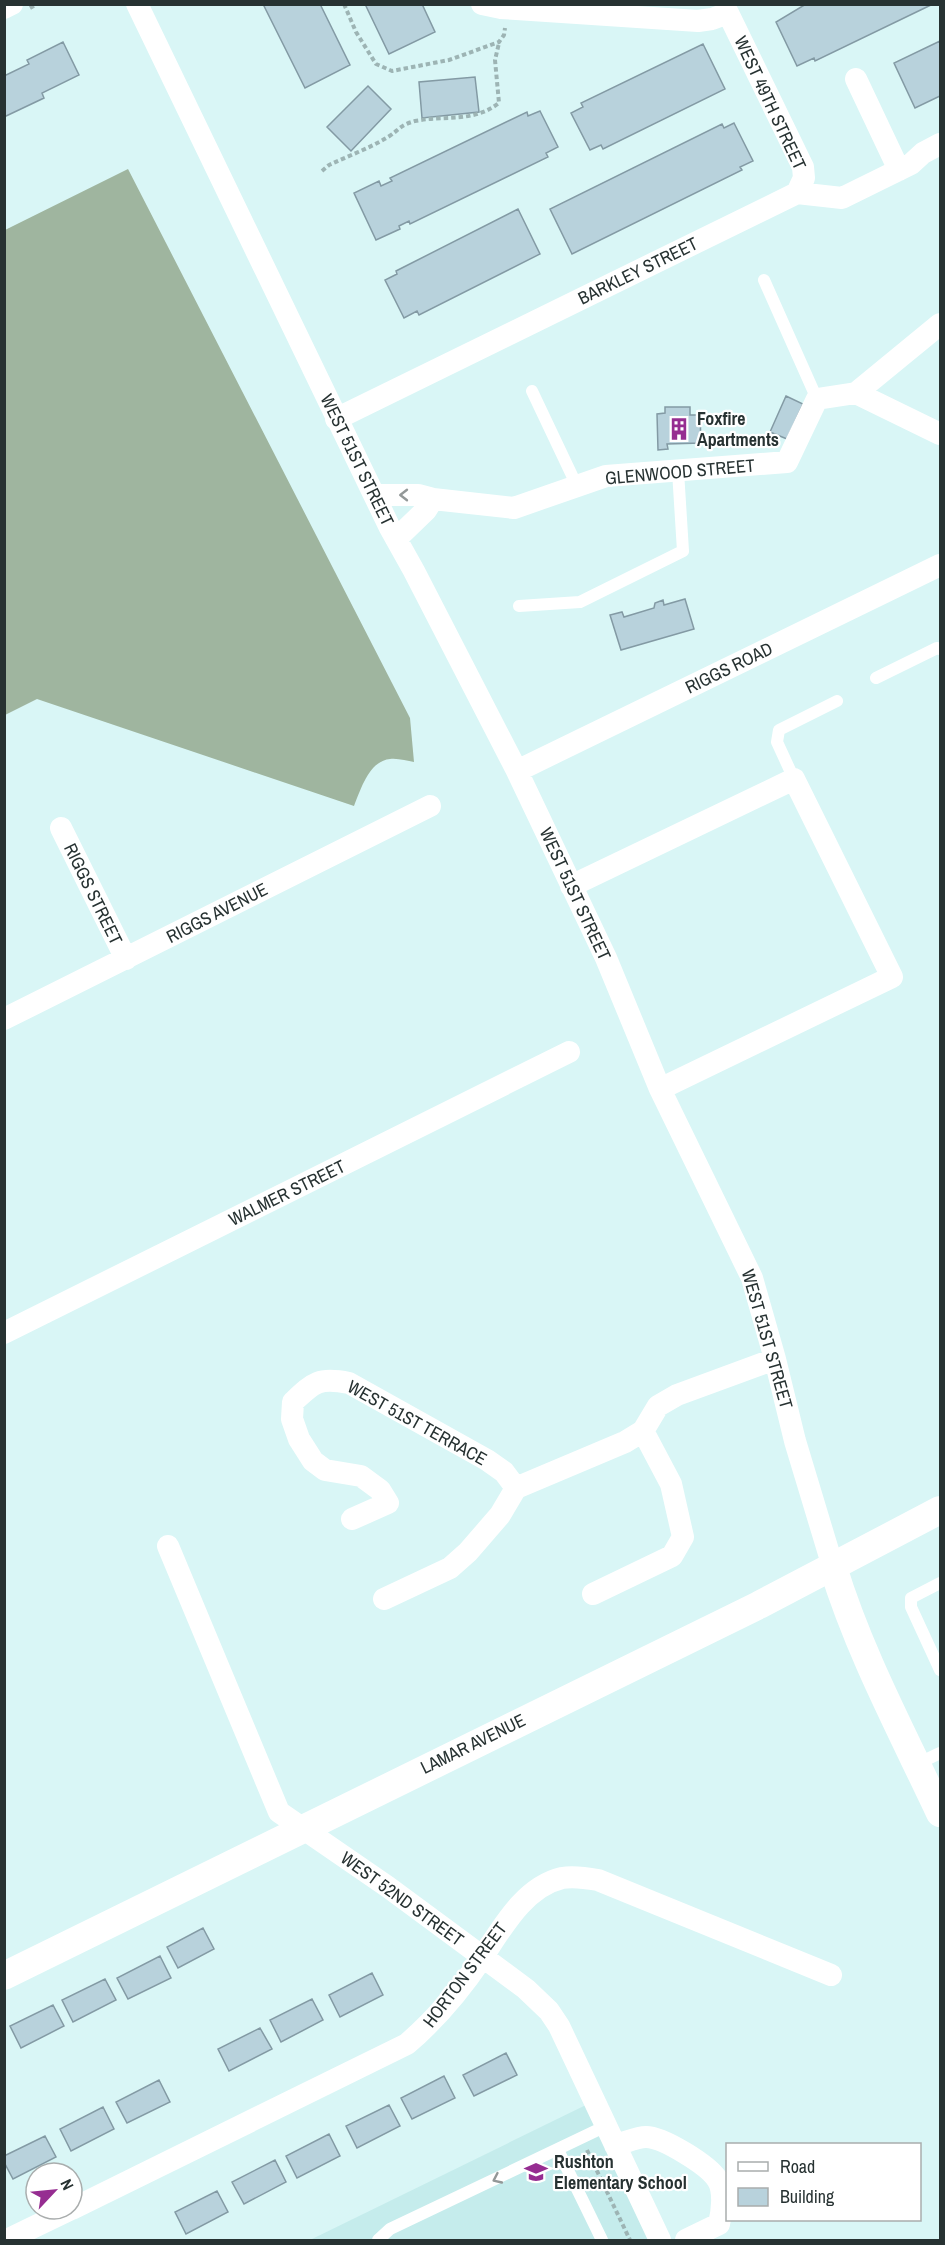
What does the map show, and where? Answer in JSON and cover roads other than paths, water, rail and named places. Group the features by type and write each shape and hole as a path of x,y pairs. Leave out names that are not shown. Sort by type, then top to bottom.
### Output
{"street":[{"path":"4,8 12,4"},
{"name":"WEST 51ST STREET","path":"137,4 336,419 517,771 614,977 660,1089 752,1278 776,1359 795,1441 841,1595 868,1660 929,1758 940,1813"},
{"path":"482,4 501,8 689,21 704,21 731,8"},
{"name":"WEST 49TH STREET","path":"731,8 803,167 804,181 797,193"},
{"path":"855,79 899,170"},
{"path":"797,193 842,198 911,164 922,153 940,144"},
{"name":"BARKLEY STREET","path":"336,419 797,193"},
{"path":"817,399 856,393 940,324"},
{"path":"856,393 940,434"},
{"name":"GLENWOOD STREET","path":"374,495 418,495 433,500 514,508 606,476 787,462 817,399"},
{"path":"396,539 426,510 433,500"},
{"name":"RIGGS ROAD","path":"517,771 940,565"},
{"path":"571,886 794,779 892,977 660,1089"},
{"name":"RIGGS AVENUE","path":"4,1019 430,806"},
{"name":"RIGGS STREET","path":"61,828 126,959"},
{"name":"WALMER STREET","path":"4,1333 569,1052"},
{"path":"384,1599 450,1568 468,1552 500,1515 516,1488 625,1442 643,1431 658,1406 677,1395 776,1359"},
{"name":"WEST 51ST TERRACE","path":"352,1519 388,1503 380,1490 361,1476 325,1470 313,1461 299,1439 292,1419 293,1402 309,1387 329,1379 349,1383 487,1460 504,1472 516,1488"},
{"path":"593,1594 672,1556 683,1537 671,1484 643,1431"},
{"name":"LAMAR AVENUE","path":"4,1976 833,1567 940,1510"},
{"name":"WEST 52ND STREET","path":"168,1546 276,1807 282,1815 526,1989 549,2011 660,2241"},
{"name":"HORTON STREET","path":"84,2203 407,2044 433,2020 482,1958 508,1919 530,1895 551,1882 563,1878 598,1880 831,1975"},
{"path":"610,2136 646,2137 666,2143 696,2160 718,2180 723,2207 719,2224 686,2241"},
{"name":"HORTON STREET","path":"7,2241 48,2221"}],"lane":[{"path":"764,280 817,399"},
{"path":"532,391 577,486"},
{"path":"519,606 580,602 683,551 678,471"},
{"path":"876,678 937,648 940,649"},
{"path":"794,779 777,741 779,730 837,701"},
{"path":"940,1582 911,1598 911,1607 940,1670"},
{"path":"378,2241 390,2229 581,2139 610,2136"},
{"path":"558,2150 602,2241"}],"place":[{"name":"Foxfire Apartments","path":"679,429"},
{"name":"Rushton Elementary School","path":"536,2172"}]}
